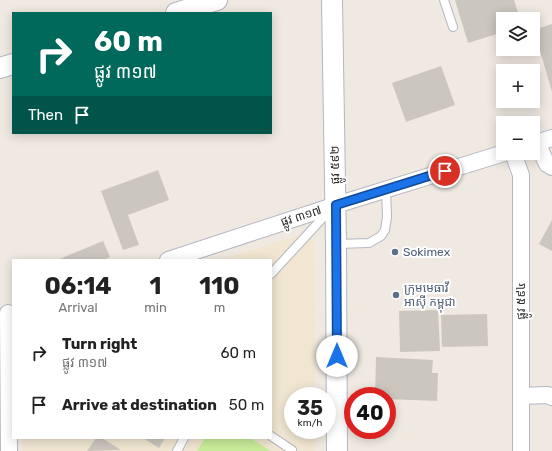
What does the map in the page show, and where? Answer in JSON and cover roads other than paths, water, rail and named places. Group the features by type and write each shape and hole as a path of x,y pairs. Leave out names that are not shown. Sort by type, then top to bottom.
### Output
{"street":[{"path":"179,12 217,0"},
{"name":"ផ្លូវ ៥៩២","path":"332,0 336,205 337,451"},
{"path":"0,68 12,64"},
{"path":"541,142 547,164 552,167"},
{"name":"ផ្លូវ ៣១៧","path":"171,259 386,189 496,155"},
{"name":"ផ្លូវ ៥៩៤","path":"516,160 521,175 521,451"},
{"path":"9,314 9,451"},
{"path":"521,396 548,395 552,398"}],"lane":[{"path":"444,0 453,27"},
{"path":"336,244 370,243 381,236 386,230 386,189"},
{"path":"272,273 336,205"},
{"path":"272,437 292,450"},
{"path":"177,451 183,439"}],"place":[{"name":"Sokimex","path":"395,252"},
{"name":"ក្រុមមេធាវី អាស៊ី កម្ពុជា","path":"396,295"}]}
